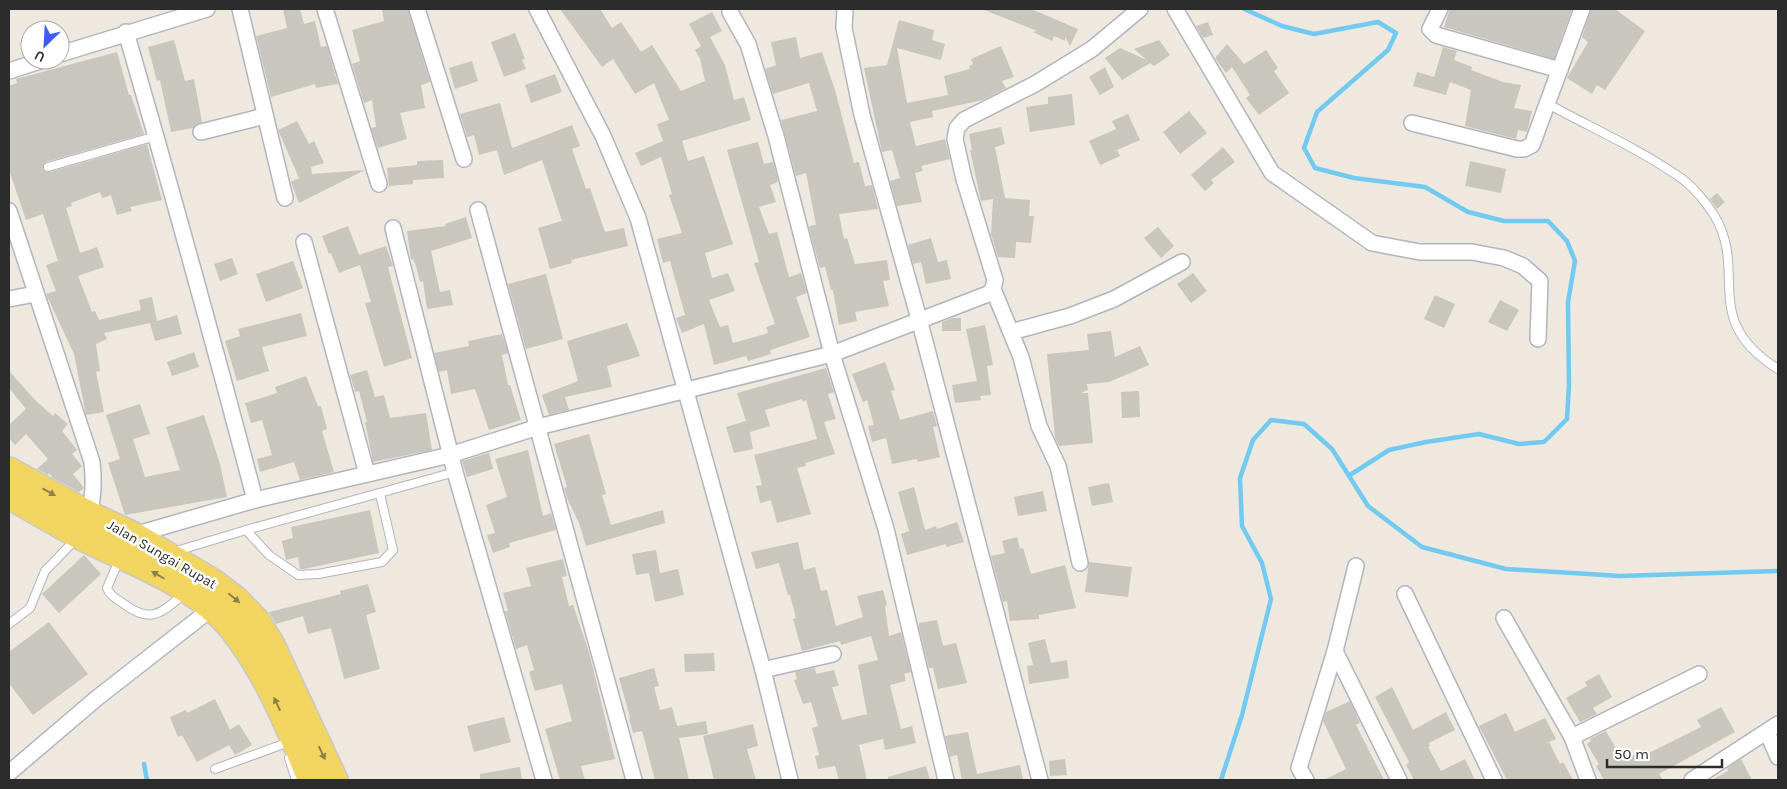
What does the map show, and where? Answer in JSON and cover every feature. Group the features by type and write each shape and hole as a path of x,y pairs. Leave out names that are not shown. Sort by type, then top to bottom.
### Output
{"main road":[{"name":"Jalan Sungai Rupat","path":"9,470 84,525 120,557 150,570 186,592 211,609 232,629 274,697 289,742 312,780"},
{"name":"Jalan Sungai Rupat","path":"9,496 84,525 134,535 212,581 237,600 258,622 272,645 335,780"}],"street":[{"path":"70,51 126,32 207,9"},
{"path":"240,9 285,198"},
{"path":"325,9 379,184"},
{"path":"417,9 464,159"},
{"path":"538,9 603,136 638,218 763,670 790,780"},
{"path":"845,9 844,28 862,115 919,319 1040,780"},
{"path":"134,535 255,500 450,455 538,427 832,354 988,294 993,289 995,280 964,179 955,139 957,128 964,120 1035,84 1092,49 1140,9"},
{"path":"1175,9 1272,173 1372,243 1420,252 1472,252 1504,258 1523,266 1540,281 1538,339"},
{"path":"1440,9 1430,29 1436,35 1560,70"},
{"path":"1412,123 1524,149 1532,146 1582,9"},
{"path":"730,12 748,44 776,136 832,354 886,529 946,780"},
{"path":"126,32 190,262 207,314 255,500"},
{"path":"201,132 265,116"},
{"path":"478,210 634,780"},
{"path":"9,211 92,462 94,492 84,525"},
{"path":"393,228 450,455 485,582 544,780"},
{"path":"304,242 367,474"},
{"path":"1011,332 1070,316 1105,302 1182,262"},
{"path":"993,289 1021,357 1039,426 1058,466 1080,562"},
{"path":"9,299 35,294"},
{"path":"1306,780 1299,768 1335,651 1356,566"},
{"path":"1405,594 1494,780"},
{"path":"9,773 97,698 211,609"},
{"path":"1504,618 1572,737 1588,780"},
{"path":"1335,651 1399,780"},
{"path":"763,670 833,654"},
{"path":"1572,737 1699,674"},
{"path":"1692,780 1772,728 1778,757"}],"lane":[{"path":"1548,104 1680,176 1705,203 1719,225 1724,239 1732,318 1741,335 1753,350 1778,368"},
{"path":"48,167 156,136"},
{"path":"165,555 246,530 455,472"},
{"path":"246,530 269,555 298,574 318,574 382,562 392,553 393,544 380,494"},
{"path":"9,624 30,608 45,571 84,525"},
{"path":"120,557 107,588 109,593 132,610 142,615 154,616 186,592"},
{"path":"215,769 289,742 296,780"}],"building":[{"path":"283,9 300,9 304,24 315,21 321,47 327,46 338,84 316,88 315,84 271,97 256,36 287,28"},
{"path":"382,9 408,9 430,82 421,85 425,108 400,113 407,139 378,148 371,128 376,127 372,100 364,103 352,64 360,61 352,30 384,21"},
{"path":"560,9 600,9 612,28 621,22 641,52 652,45 681,91 705,81 700,59 695,50 701,46 689,24 712,12 722,31 710,37 725,65 734,100 744,97 751,120 682,141 688,161 704,156 733,244 705,253 712,278 728,273 735,291 709,300 720,327 728,325 733,343 768,333 766,327 775,324 754,263 759,262 727,150 758,142 764,164 773,162 778,180 770,185 776,202 759,207 769,234 777,232 789,277 801,273 807,293 796,297 810,337 770,350 771,354 748,361 746,356 714,365 704,324 682,333 676,318 685,315 670,261 663,263 657,239 682,233 669,195 672,194 661,157 641,166 635,153 663,141 657,124 669,120 654,83 635,94 613,59 602,67"},
{"path":"982,9 1031,9 1078,29 1070,46 1065,37 1065,41 1054,36 1052,41 1033,32 1037,31"},
{"path":"1450,9 1572,9 1554,59 1444,27"},
{"path":"1591,9 1615,9 1645,31 1605,90 1597,85 1592,94 1567,78 1588,42 1582,37"},
{"path":"899,20 934,30 932,40 945,44 941,60 897,48 907,103 948,95 944,76 970,69 969,66 973,64 971,59 1001,46 1014,77 1002,81 1006,88 983,100 932,111 933,117 910,122 916,146 945,139 950,159 921,166 923,171 915,173 922,202 897,206 890,181 900,178 892,150 882,152 864,68 887,65"},
{"path":"1208,22 1213,35 1203,38 1196,26"},
{"path":"515,33 525,59 522,60 526,69 504,77 491,42"},
{"path":"796,37 800,58 822,52 835,90 854,163 859,162 865,186 872,185 878,209 839,214 844,239 847,238 855,264 887,260 890,280 883,281 889,306 855,312 857,321 839,325 833,290 831,290 825,267 820,268 810,232 809,226 816,225 806,173 796,176 781,120 817,111 809,83 773,94 765,69 776,65 771,42"},
{"path":"174,40 185,81 194,79 202,122 193,128 171,132 160,80 157,81 148,47"},
{"path":"1159,40 1170,55 1154,66 1150,63 1122,80 1105,58 1120,48 1147,60 1134,49"},
{"path":"1227,44 1244,64 1266,50 1278,68 1274,71 1289,93 1259,115 1246,98 1250,95 1232,67 1226,73 1215,58"},
{"path":"1443,47 1457,51 1454,60 1472,67 1471,70 1503,82 1521,85 1514,108 1532,111 1527,132 1518,130 1516,139 1465,126 1471,90 1450,82 1446,95 1413,86 1417,72 1434,77"},
{"path":"117,52 129,95 131,95 144,134 46,162 43,168 44,171 50,172 147,144 162,200 130,207 132,211 117,215 111,195 102,198 100,192 71,203 72,206 66,208 80,253 97,247 104,267 78,276 92,312 95,311 99,320 141,310 139,300 152,297 157,321 177,315 182,334 155,341 150,323 104,333 107,339 96,344 100,371 96,372 104,412 86,415 74,354 46,294 56,291 46,265 58,261 43,214 26,220 9,170 9,86 17,83 16,79 50,70 70,70 70,65"},
{"path":"472,61 478,81 455,89 449,68"},
{"path":"1105,67 1114,87 1100,95 1089,77"},
{"path":"555,74 562,92 531,103 525,85"},
{"path":"1072,94 1075,125 1030,132 1026,107 1048,104 1048,97"},
{"path":"500,103 512,148 572,125 580,146 572,149 586,189 590,188 605,232 624,228 628,246 571,260 572,263 550,269 538,228 562,221 542,160 504,175 497,150 479,155 474,135 467,137 460,114"},
{"path":"1189,111 1207,133 1180,154 1163,132"},
{"path":"1128,114 1140,140 1117,150 1120,156 1100,165 1089,141 1116,129 1112,121"},
{"path":"297,121 309,144 314,141 324,163 311,167 312,174 365,170 299,203 291,182 299,178 278,130"},
{"path":"1001,127 1005,144 995,147 1005,198 1030,200 1029,216 1034,216 1031,243 1016,242 1015,258 998,257 991,234 993,199 981,201 970,150 972,150 969,134"},
{"path":"1223,147 1235,162 1211,180 1214,183 1205,191 1191,175"},
{"path":"443,160 444,178 413,180 413,184 389,186 387,168 417,165 417,161"},
{"path":"1470,161 1506,169 1501,193 1465,186"},
{"path":"1717,193 1725,202 1717,209 1710,199"},
{"path":"466,217 472,238 431,251 440,292 450,290 453,305 427,309 423,281 420,282 416,266 413,259 411,260 407,231 446,226 445,224"},
{"path":"348,226 359,255 386,246 393,266 388,267 412,358 384,367 365,303 371,302 360,265 339,273 331,253 329,254 322,236"},
{"path":"1158,227 1174,246 1161,258 1144,238"},
{"path":"931,238 938,262 947,260 951,279 926,284 921,262 913,264 908,245"},
{"path":"232,258 238,274 220,281 214,264"},
{"path":"293,261 303,288 266,302 256,274"},
{"path":"1193,273 1207,291 1191,303 1177,284"},
{"path":"546,274 563,339 526,349 508,284"},
{"path":"1435,295 1455,304 1444,328 1424,319"},
{"path":"1500,300 1519,310 1507,331 1488,322"},
{"path":"301,313 307,336 262,347 269,371 237,381 225,341 240,336 238,329"},
{"path":"953,318 961,318 961,331 942,331 942,322"},
{"path":"627,323 640,356 607,366 612,387 565,397 569,410 549,415 542,395 578,381 567,341"},
{"path":"985,325 993,365 987,366 991,395 980,396 981,400 955,403 952,385 977,381 966,329"},
{"path":"1111,331 1115,357 1140,346 1149,365 1109,382 1087,384 1088,390 1081,393 1088,393 1093,443 1059,446 1055,438 1047,354 1089,350 1087,334"},
{"path":"502,334 508,353 502,355 508,385 510,385 521,420 489,430 475,389 451,394 447,370 439,372 434,353 469,346 468,341"},
{"path":"194,352 199,367 172,376 167,362"},
{"path":"885,362 895,390 891,391 900,420 933,411 937,426 933,427 940,457 918,462 917,459 892,464 886,438 872,442 868,426 874,425 867,400 863,402 852,374"},
{"path":"826,368 834,392 828,394 836,419 824,422 835,454 805,463 806,466 797,468 811,514 777,523 771,500 760,503 756,486 762,485 754,455 817,439 806,400 803,402 802,399 765,410 770,426 750,432 753,449 734,453 726,427 746,421 737,393"},
{"path":"367,370 375,397 384,395 390,418 426,413 432,450 373,462 365,422 367,422 359,391 355,392 350,375"},
{"path":"9,371 35,400 53,416 55,413 68,424 62,431 77,450 72,454 82,466 73,474 84,488 79,492 53,478 49,473 48,475 37,469 48,459 26,434 15,445 9,438 9,425 26,409 9,388"},
{"path":"306,376 318,406 321,406 327,429 322,431 334,472 300,480 294,462 260,472 257,459 272,455 262,420 251,423 245,403 277,393 275,387"},
{"path":"1139,391 1140,417 1122,418 1121,392"},
{"path":"140,404 150,434 133,439 145,477 180,470 166,427 204,415 220,464 227,497 125,515 108,463 120,459 106,415"},
{"path":"589,434 606,494 602,495 611,525 663,510 665,523 586,546 579,523 567,498 564,488 567,487 554,444"},
{"path":"528,450 543,516 551,513 556,530 509,543 510,547 493,553 487,535 495,533 486,505 507,497 495,459"},
{"path":"489,453 493,469 467,477 462,461"},
{"path":"1109,483 1113,502 1092,506 1088,487"},
{"path":"914,487 925,530 936,526 937,529 957,522 964,542 946,547 946,544 907,555 901,534 909,531 898,492"},
{"path":"1043,491 1047,511 1018,516 1014,497"},
{"path":"370,510 379,553 304,569 300,569 298,557 286,560 282,541 293,538 291,527"},
{"path":"1017,537 1020,549 1023,548 1031,574 1065,565 1076,608 1039,615 1039,619 1010,621 1007,601 1003,602 991,556 1005,553 1002,541"},
{"path":"798,542 804,570 815,567 821,591 827,590 836,626 863,617 857,596 883,590 887,605 885,606 889,636 901,632 911,672 904,674 906,681 890,685 901,729 912,726 916,743 885,750 883,739 859,745 867,780 839,780 835,766 818,769 815,756 819,755 812,728 818,726 811,702 803,704 794,680 797,679 795,672 815,668 816,674 834,670 839,686 832,687 842,720 867,714 858,665 878,660 871,636 841,645 840,641 802,651 793,619 796,618 790,595 788,595 779,563 756,569 751,552"},
{"path":"656,550 660,573 678,569 684,595 655,602 649,573 636,575 632,554"},
{"path":"84,555 101,574 59,613 42,594"},
{"path":"563,559 567,576 562,577 569,606 573,605 589,652 615,759 581,766 585,780 560,780 545,729 572,721 562,684 535,691 529,672 534,670 527,645 516,649 505,611 508,611 503,593 531,586 526,568"},
{"path":"1089,562 1132,567 1128,597 1085,592"},
{"path":"368,584 376,612 366,615 380,669 344,679 331,628 308,634 303,616 276,624 269,612 341,594 340,591"},
{"path":"937,620 943,646 956,643 967,683 938,689 933,668 929,668 919,627 919,623"},
{"path":"49,622 88,674 33,715 9,683 9,652"},
{"path":"1045,639 1051,663 1067,660 1069,678 1029,684 1027,666 1033,665 1028,643"},
{"path":"714,653 715,671 685,672 684,654"},
{"path":"654,668 659,686 654,687 660,710 672,707 677,726 706,721 708,734 679,738 689,780 655,780 642,731 633,733 619,678"},
{"path":"1599,674 1612,697 1593,708 1597,714 1580,722 1566,698 1587,686 1585,682"},
{"path":"1392,687 1413,730 1446,712 1455,730 1429,743 1430,746 1428,747 1441,771 1465,759 1475,780 1414,780 1406,765 1409,762 1375,697"},
{"path":"215,699 230,730 239,724 252,745 235,755 229,745 197,762 182,735 178,737 170,717 186,710 187,713"},
{"path":"1350,701 1360,723 1356,725 1384,780 1324,780 1346,769 1323,721 1326,712"},
{"path":"1721,707 1735,732 1659,774 1663,780 1604,780 1596,766 1599,764 1587,744 1591,741 1590,739 1606,731 1623,761 1645,749 1647,754 1701,727 1697,720"},
{"path":"1506,713 1515,732 1545,718 1556,739 1549,742 1560,764 1563,762 1573,780 1507,780 1479,726"},
{"path":"504,717 511,742 474,752 467,726"},
{"path":"753,724 758,746 747,749 756,780 714,780 703,736"},
{"path":"968,732 977,774 1020,765 1023,780 962,780 957,755 950,757 945,736"},
{"path":"1065,759 1067,775 1050,776 1049,761"},
{"path":"1741,759 1752,780 1712,780 1728,771 1727,768"},
{"path":"926,766 930,780 888,780 888,777"},
{"path":"520,767 522,780 480,780 480,774"}],"waterway":[{"path":"1244,9 1282,26 1314,34 1378,22 1396,33 1388,50 1317,112 1304,148 1315,168 1354,178 1425,187 1468,212 1504,221 1548,221 1567,241 1575,261 1568,302 1569,385 1567,419 1544,442 1519,444 1479,434 1426,442 1389,450 1350,475"},
{"path":"1221,780 1242,715 1271,599 1262,563 1242,526 1240,478 1253,440 1271,420 1304,424 1332,449 1368,506 1422,547 1506,569 1620,576 1778,571"},
{"path":"144,764 147,780"}]}
